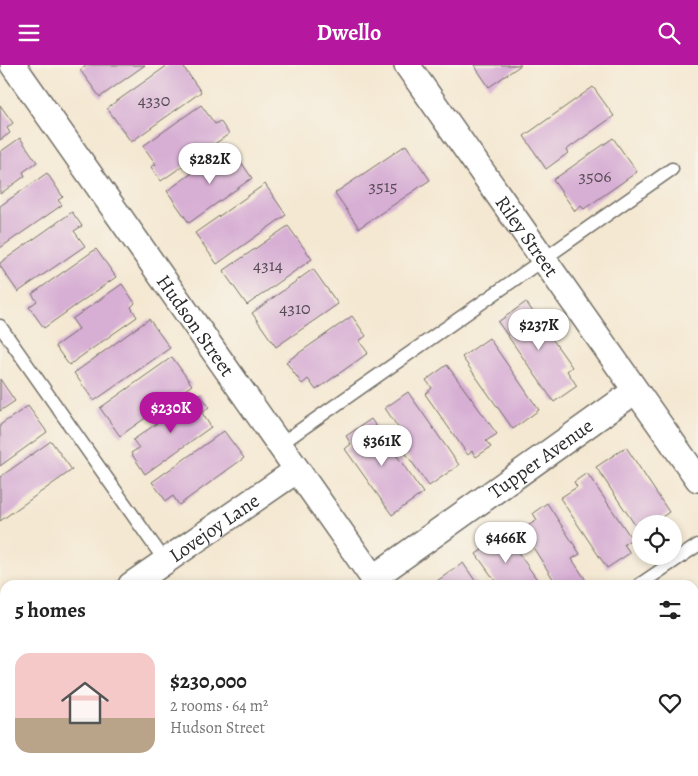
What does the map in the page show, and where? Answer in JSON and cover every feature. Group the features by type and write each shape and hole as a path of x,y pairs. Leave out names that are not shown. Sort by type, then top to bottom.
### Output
{"street":[{"name":"Hudson Street","path":"13,65 374,580"},
{"name":"Riley Street","path":"408,65 543,261 698,479"},
{"name":"Tupper Avenue","path":"376,580 635,391"},
{"name":"Lovejoy Lane","path":"138,580 297,470"}],"lane":[{"path":"280,445 672,169"},
{"path":"0,326 165,561"},
{"path":"647,580 698,545"}],"building":[{"path":"87,65 145,65 100,97 80,70"},
{"path":"168,65 182,65 201,92 131,142 107,108"},
{"path":"474,65 521,65 489,87"},
{"path":"593,87 614,116 566,150 568,153 546,169 524,136"},
{"path":"0,105 13,123 7,128 10,133 0,140"},
{"path":"201,105 215,124 220,121 229,134 161,181 151,167 156,164 143,146"},
{"path":"20,138 37,162 23,172 25,176 0,194 0,152"},
{"path":"613,138 637,172 584,209 581,206 575,211 553,180"},
{"path":"406,145 430,180 359,228 335,193"},
{"path":"230,146 252,178 189,223 167,191"},
{"path":"47,173 63,197 58,200 62,205 0,248 0,206"},
{"path":"265,184 286,215 217,264 195,233"},
{"path":"72,212 82,226 74,231 85,246 18,292 0,266 0,263"},
{"path":"288,226 312,259 247,305 223,271"},
{"path":"96,249 116,277 44,328 29,307 37,301 32,294"},
{"path":"313,269 338,304 276,347 252,313"},
{"path":"122,284 135,303 131,307 137,317 69,365 55,346 79,329 72,319"},
{"path":"526,302 572,367 567,371 577,386 554,402 498,322"},
{"path":"352,316 366,336 359,341 368,353 316,390 308,379 302,384 286,362"},
{"path":"149,319 170,348 94,401 74,373"},
{"path":"489,338 539,410 513,429 462,357"},
{"path":"172,357 192,385 120,436 100,408"},
{"path":"447,365 497,434 486,441 491,447 476,457 472,451 468,455 425,394 432,388 426,380"},
{"path":"0,379 15,401 0,411"},
{"path":"408,392 459,465 429,486 394,437 401,432 385,408"},
{"path":"200,393 209,407 202,413 211,427 145,474 131,453 139,448 133,440"},
{"path":"28,406 47,432 0,466 0,425"},
{"path":"371,419 423,493 392,515 345,449 351,444 346,436"},
{"path":"224,431 244,458 179,505 173,496 166,501 152,482"},
{"path":"51,441 72,470 0,521 0,477"},
{"path":"626,447 669,512 665,515 632,515 632,521 596,467"},
{"path":"587,473 632,539 624,544 630,553 607,568 560,498 577,487 574,482"},
{"path":"547,503 580,554 572,559 586,580 554,580 522,530 537,520 533,513"},
{"path":"505,534 537,580 494,580 476,554"},
{"path":"463,563 475,580 438,580"}]}
